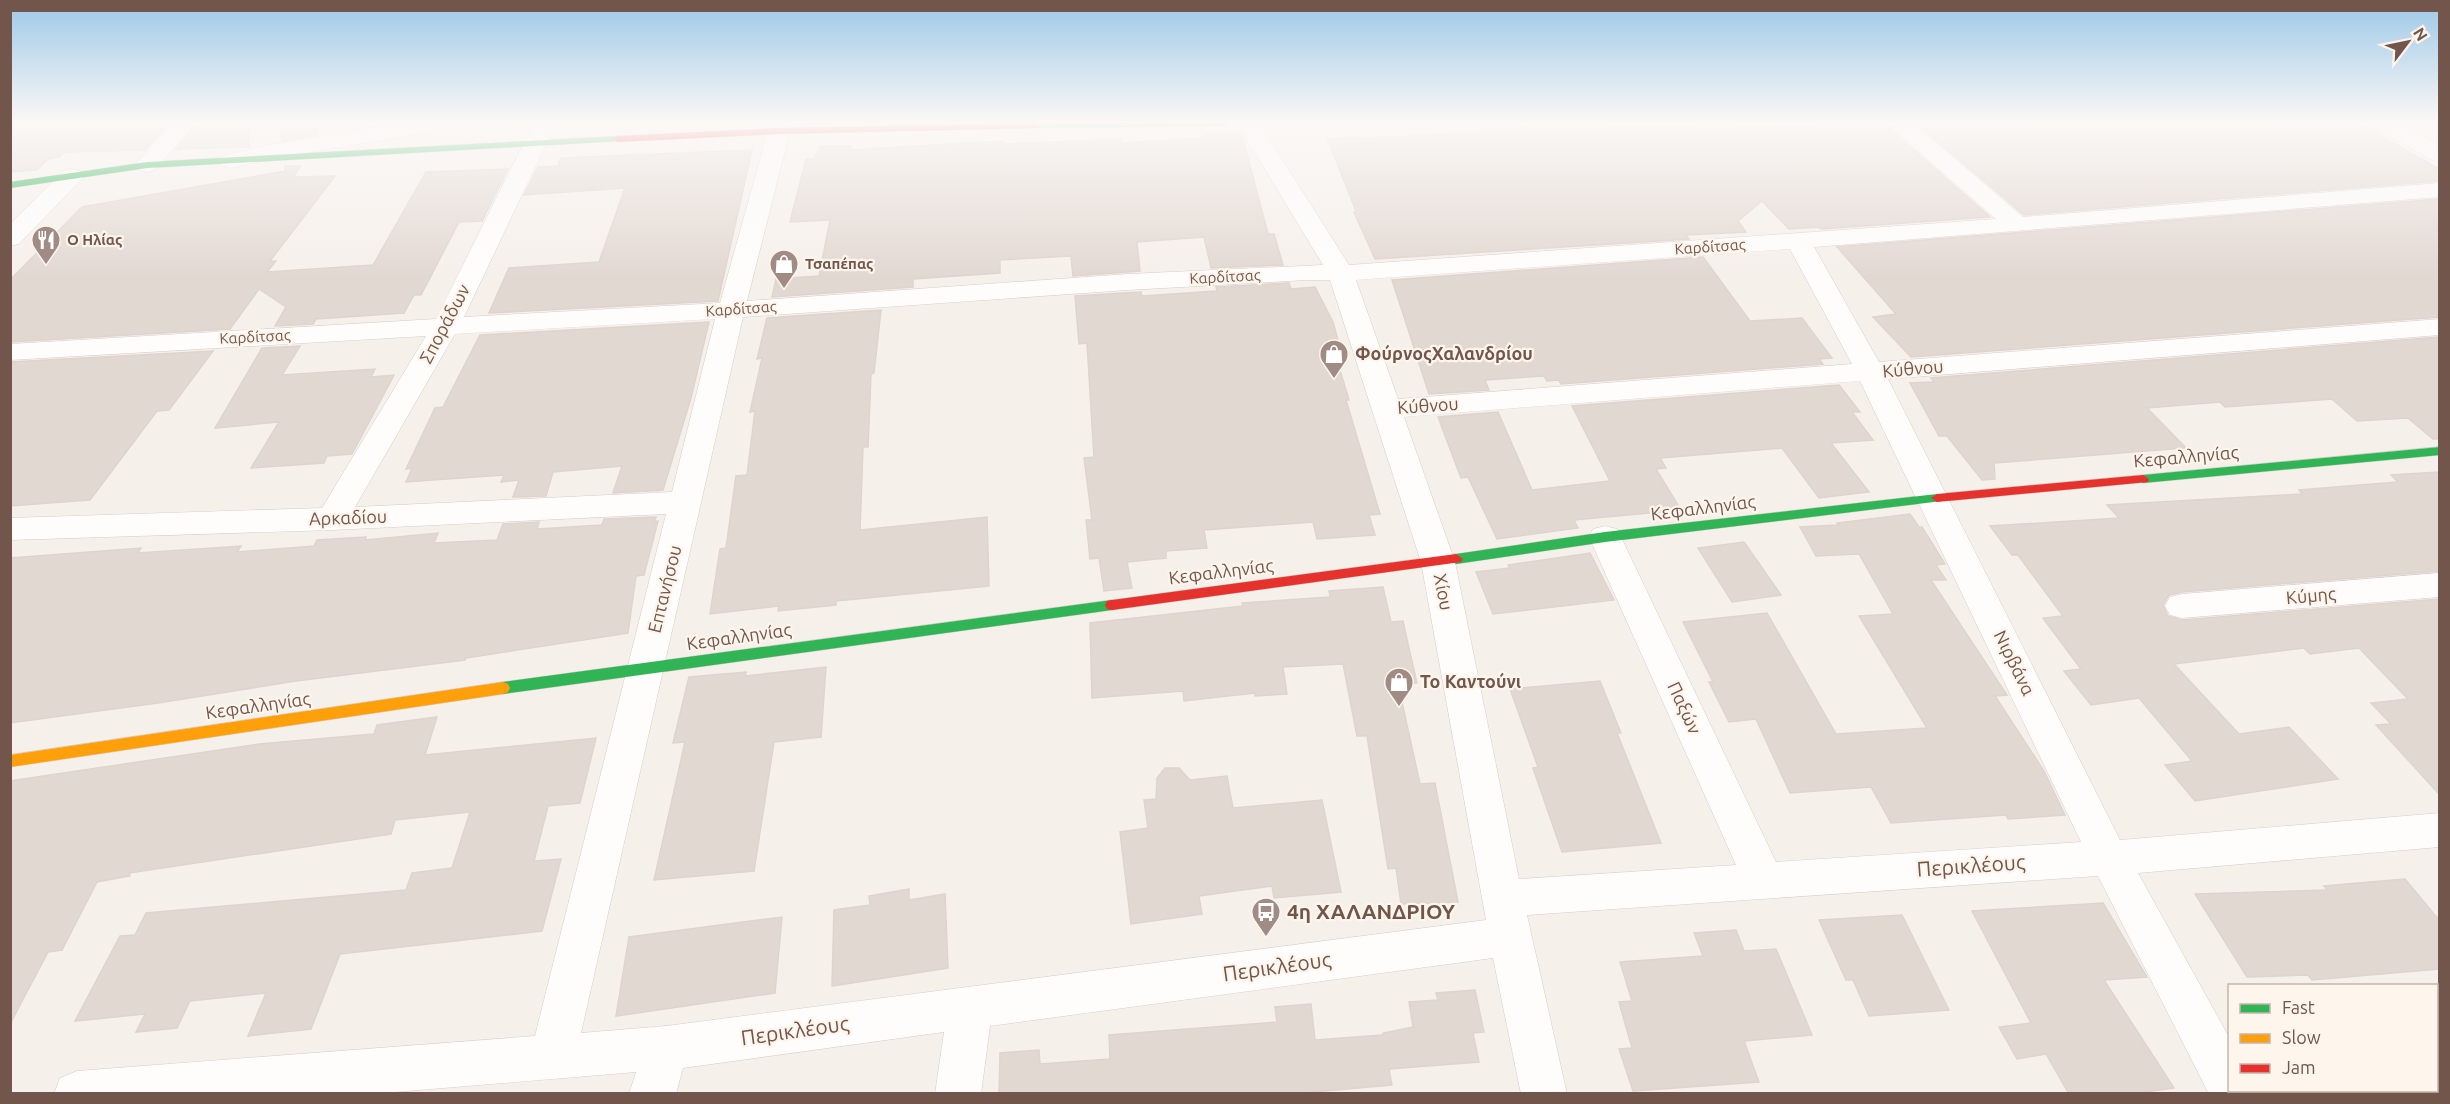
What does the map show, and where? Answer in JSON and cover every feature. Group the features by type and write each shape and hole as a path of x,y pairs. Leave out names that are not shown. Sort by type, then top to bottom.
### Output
{"street":[{"path":"10,185 60,190 114,175"},
{"path":"130,182 167,175"},
{"name":"Σποράδων","path":"332,519 446,326 520,175"},
{"name":"Επτανήσου","path":"553,1056 730,310 766,175"},
{"name":"Χίου","path":"1280,175 1341,273 1438,562 1506,917 1544,1094"},
{"path":"1959,175 2017,225"},
{"path":"10,239 60,190"},
{"name":"Καρδίτσας","path":"10,352 730,310 1128,282 1308,272 1341,273 2017,225 2439,190"},
{"name":"Νιρβάνα","path":"1798,241 1870,372 1934,498 2109,858 2228,1084"},
{"name":"Κύθνου","path":"1386,409 2439,327"},
{"name":"Κεφαλληνίας","path":"10,761 645,667 1438,562 1605,537 1934,498 2439,451"},
{"name":"Αρκαδίου","path":"10,529 332,519 686,502"},
{"name":"Παξών","path":"1605,537 1763,879"},
{"name":"Κύμης","path":"2182,606 2439,585"},
{"name":"Περικλέους","path":"77,1094 666,1048 970,1008 1506,917 1763,879 2109,858 2439,830"},
{"path":"958,1094 970,1008"},
{"path":"652,1094 666,1048"}],"building":[{"path":"265,175 295,175 294,177 335,176 270,261 276,261 267,272 373,265 425,175 505,175 482,221 459,222 421,295 414,295 404,313 316,319 313,324 275,326 286,307 259,289 230,329 10,342 10,280 82,207"},
{"path":"534,175 746,175 718,301 489,313 509,268 599,262 625,188 524,195"},
{"path":"802,175 1252,175 1268,234 1274,234 1283,265 1211,268 1204,237 1137,242 1140,271 1073,276 1071,256 1000,260 1000,273 913,279 913,287 772,297 776,279 819,276 830,220 790,222"},
{"path":"1342,175 1942,175 1990,217 1821,229 1819,227 1789,229 1762,201 1738,221 1746,232 1686,235 1689,239 1375,259 1354,212 1356,211"},
{"path":"1976,175 2439,175 2439,181 2024,215"},
{"path":"2439,199 2439,317 1911,357 1873,317 1896,314 1837,247"},
{"path":"1703,257 1750,321 1802,318 1832,358 1819,359 1823,364 1561,384 1559,380 1547,381 1544,376 1485,380 1489,390 1429,394 1392,280"},
{"path":"1289,283 1291,289 1315,287 1333,322 1339,344 1332,344 1380,514 1369,515 1375,535 1317,539 1313,522 1204,530 1207,548 1166,551 1166,558 1127,562 1132,588 1104,591 1099,558 1090,559 1086,520 1092,520 1084,458 1094,457 1087,343 1079,344 1075,296 1141,292 1142,296 1217,291 1216,287"},
{"path":"881,310 874,373 871,374 868,447 863,447 860,530 987,517 989,586 836,601 836,605 778,611 779,606 710,614 720,549 726,548 736,476 747,475 755,411 750,412 762,358 757,359 767,318"},
{"path":"709,322 691,398 663,490 613,493 622,466 553,472 546,496 513,497 519,480 501,482 504,475 406,482 412,468 406,469 435,408 443,407 480,335"},
{"path":"2439,337 2439,439 2433,439 2408,418 2357,421 2332,399 2225,407 2220,402 2147,408 2186,448 1994,463 1995,479 1982,480 1947,436 1939,436 1910,383 1934,382 1931,378"},
{"path":"300,346 282,375 375,369 371,377 394,375 352,454 327,456 324,463 251,468 279,422 215,428 262,348"},
{"path":"213,351 169,410 157,411 90,500 10,506 10,362"},
{"path":"1839,385 1860,412 1852,412 1873,440 1831,443 1869,492 1819,498 1782,448 1660,458 1666,468 1656,469 1681,510 1574,520 1578,528 1497,539 1468,477 1461,478 1438,417 1498,412 1532,490 1610,481 1572,406"},
{"path":"2439,472 2439,571 2182,592 2169,595 2163,605 2168,616 2182,620 2439,599 2439,794 2376,725 2391,724 2371,703 2408,699 2359,648 2310,654 2304,648 2174,664 2239,734 2289,727 2338,779 2195,801 2165,765 2192,761 2139,698 2091,705 2064,671 2081,669 2043,618 2063,616 2018,555 2012,555 1990,526 2119,518 2107,505 2302,494 2299,490 2398,482 2391,475"},
{"path":"1910,514 1919,527 1922,527 1945,564 1936,565 1946,580 1931,580 2007,695 1995,696 2044,771 2065,815 2008,819 2006,815 1891,823 1871,787 1790,793 1756,719 1729,722 1709,682 1713,682 1683,622 1767,613 1836,734 1927,728 1859,616 1893,614 1859,554 1816,556 1800,527 1839,525 1837,523"},
{"path":"656,517 654,522 658,521 644,575 636,576 628,633 466,658 465,660 296,681 10,723 10,558 141,548 138,553 241,546 237,552 314,546 317,540 366,537 365,540 438,533 434,543 497,540 503,524 539,522 537,529 602,525 604,519"},
{"path":"1744,542 1781,595 1732,602 1698,548"},
{"path":"1590,553 1614,600 1493,614 1476,572 1510,568 1508,565"},
{"path":"1383,587 1391,622 1403,621 1417,683 1398,684 1420,784 1435,783 1458,902 1401,904 1396,868 1388,869 1367,736 1357,736 1343,664 1283,667 1287,694 1255,696 1255,693 1184,701 1183,691 1092,698 1090,623 1243,606 1242,603 1330,597 1329,591"},
{"path":"826,667 821,737 774,742 754,871 654,880 685,742 673,743 689,677 746,672 745,676"},
{"path":"1600,681 1621,733 1617,733 1661,843 1562,852 1533,768 1538,767 1510,689"},
{"path":"437,717 425,755 596,738 580,803 548,806 534,861 561,859 542,931 340,954 311,1029 248,1036 266,993 190,1001 177,1028 136,1032 145,1014 75,1021 120,936 135,935 146,913 406,890 412,873 452,868 470,812 395,820 391,834 129,873 130,876 97,882 62,950 48,952 10,1024 10,781 259,744 374,734 377,725"},
{"path":"1165,768 1179,768 1190,780 1227,776 1233,808 1322,800 1341,892 1274,898 1272,886 1199,896 1202,914 1131,924 1120,832 1148,828 1144,800 1156,799 1157,778"},
{"path":"2405,879 2439,920 2439,969 2312,980 2308,975 2247,977 2195,894 2327,890 2324,886"},
{"path":"909,889 909,900 945,894 948,968 832,986 834,910 870,905 869,896"},
{"path":"2103,903 2147,977 2104,980 2174,1088 2131,1094 2069,1094 2046,1054 2017,1059 1999,1027 2031,1023 1972,911"},
{"path":"1902,915 1949,1010 1869,1016 1853,980 1846,980 1819,920"},
{"path":"782,917 775,993 616,1016 629,937"},
{"path":"1736,930 1744,951 1776,949 1812,1035 1744,1041 1759,1082 1633,1091 1619,1049 1632,1048 1619,1002 1632,1001 1620,962 1703,956 1694,933"},
{"path":"1475,990 1484,1032 1473,1033 1479,1062 1389,1069 1392,1085 1290,1094 999,1094 1000,1053 1039,1050 1040,1064 1110,1059 1109,1035 1277,1022 1275,1007 1311,1004 1315,1040 1383,1035 1383,1033 1413,1027 1409,1002 1438,1000 1436,993"}],"traffic: fast":[{"path":"10,185 82,175"},
{"path":"2143,479 2440,451"},
{"path":"1456,559 1605,537 1937,498"},
{"path":"503,688 1112,605"}],"traffic: slow":[{"path":"10,761 503,688"}],"traffic: jam":[{"path":"1937,498 2143,479"},
{"path":"1112,605 1456,559"}],"place":[{"name":"Ο Ηλίας","path":"46,266"},
{"name":"Τσαπέπας","path":"784,290"},
{"name":"ΦούρνοςΧαλανδρίου","path":"1334,380"},
{"name":"Το Καντούνι","path":"1399,708"},
{"name":"4η ΧΑΛΑΝΔΡΙΟΥ","path":"1266,938"}]}
